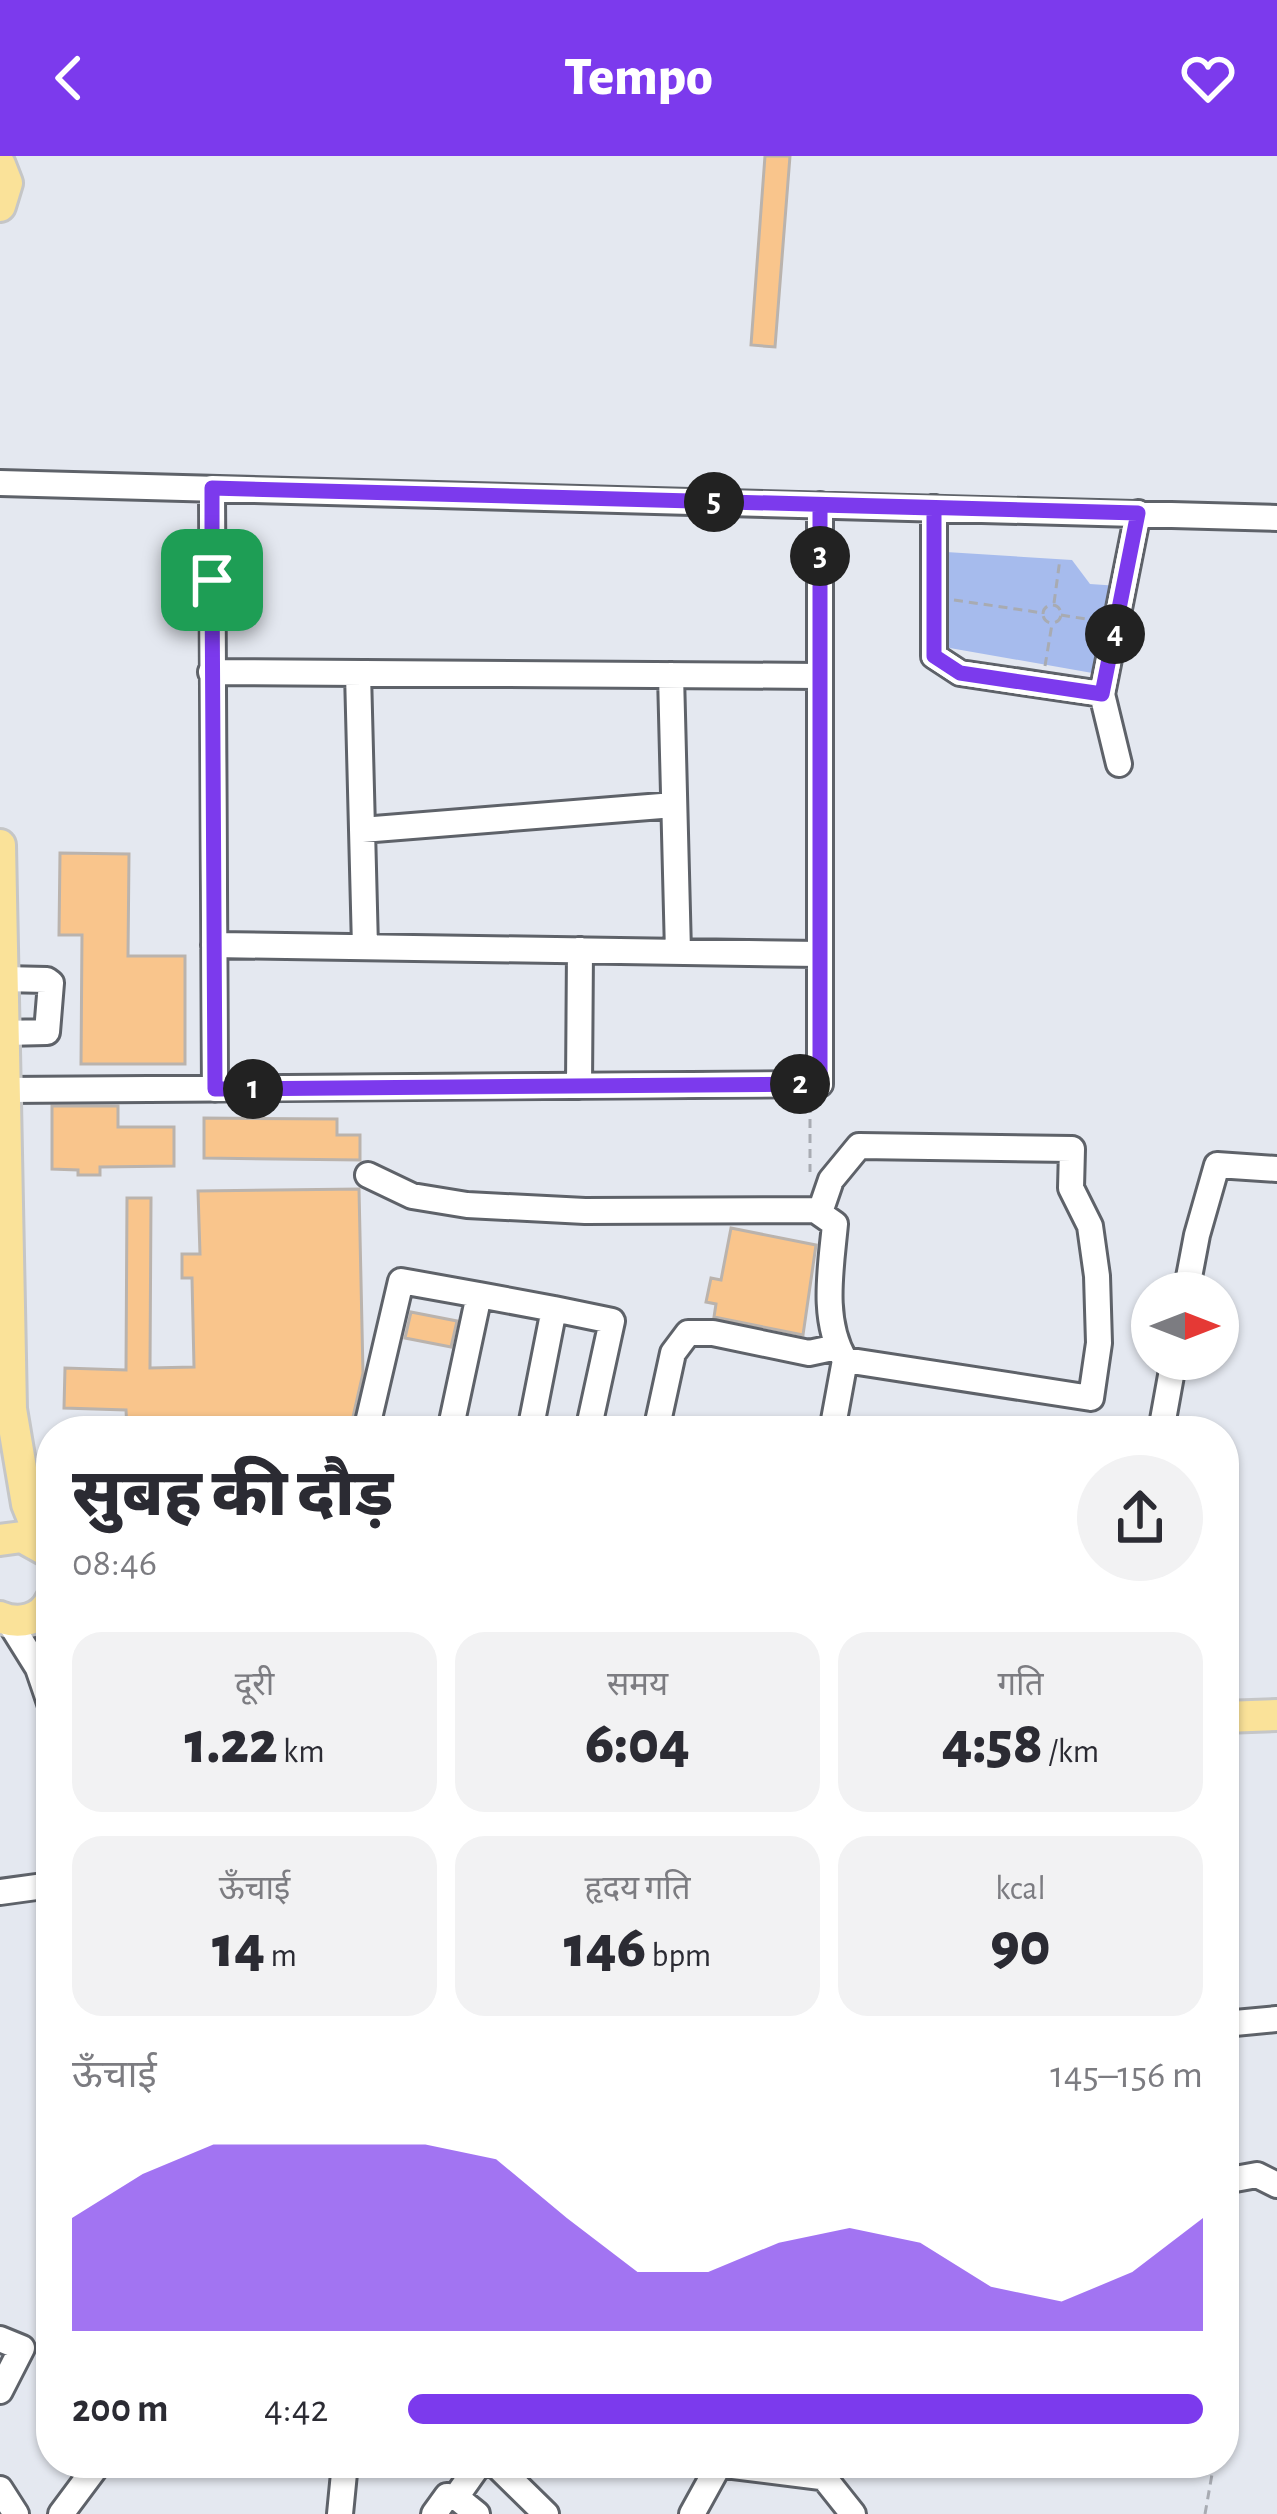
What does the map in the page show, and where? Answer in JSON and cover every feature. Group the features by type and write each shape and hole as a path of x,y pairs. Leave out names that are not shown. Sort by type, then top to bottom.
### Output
{"main road":[{"path":"0,165 8,190 0,206"},
{"path":"0,845 11,1409 28,1504 36,1523"},
{"path":"0,1540 22,1537 36,1544"},
{"path":"4,1619 36,1617"},
{"path":"1239,1716 1277,1715"}],"street":[{"path":"0,483 1277,518"},
{"path":"212,488 215,1089"},
{"path":"5,1090 820,1084 820,505"},
{"path":"934,508 934,656 960,673 1102,694"},
{"path":"1119,764 1102,694 1138,513"},
{"path":"211,672 820,676"},
{"path":"358,673 364,947"},
{"path":"670,675 677,952"},
{"path":"362,830 674,805"},
{"path":"214,945 820,954"},
{"path":"579,1086 580,950"},
{"path":"3,979 51,983 47,1032 4,1033"},
{"path":"659,1416 673,1352 688,1334 713,1333 1091,1398 1099,1343 1097,1276 1090,1226 1071,1188 1072,1149 859,1146 831,1180 815,1211"},
{"path":"1190,1272 1217,1165 1277,1169"},
{"path":"368,1175 412,1196 467,1205 815,1211 835,1224 829,1299 841,1354 834,1416"},
{"path":"370,1416 401,1281 612,1321 591,1416"},
{"path":"453,1416 479,1295"},
{"path":"533,1416 554,1309"},
{"path":"1164,1416 1170,1380"},
{"path":"4,1619 36,1665"},
{"path":"0,1892 36,1887"},
{"path":"1239,2023 1277,2019"},
{"path":"1239,2178 1257,2176 1277,2185"},
{"path":"0,2339 22,2348 0,2391"},
{"path":"61,2514 88,2478"},
{"path":"340,2514 344,2478"},
{"path":"457,2497 470,2478"},
{"path":"509,2478 546,2514"},
{"path":"692,2514 708,2478"},
{"path":"824,2478 853,2514"},
{"path":"0,2489 16,2514"},
{"path":"434,2514 447,2497 457,2497 477,2514"}],"path":[{"path":"1060,559 1054,605 1061,615 1118,624"},
{"path":"934,598 1043,613 1052,624"},
{"path":"1043,613 1054,605"},
{"path":"1042,686 1052,624 1061,615"},
{"path":"810,1084 815,1211"},
{"path":"1205,2514 1211,2478"}],"shaded area":[{"path":"946,552 1072,560 1090,584 1119,586 1098,674 944,647"}],"building":[{"path":"765,156 790,156 775,347 751,345"},
{"path":"60,853 129,854 128,956 185,956 185,1064 81,1064 82,935 59,935"},
{"path":"52,1106 118,1106 118,1127 174,1127 174,1166 100,1167 100,1175 52,1169"},
{"path":"204,1118 337,1119 337,1135 360,1135 360,1160 204,1158"},
{"path":"359,1189 363,1373 353,1416 126,1416 126,1410 64,1408 65,1368 126,1370 127,1198 151,1198 150,1368 194,1367 192,1278 182,1278 182,1254 200,1254 198,1191"},
{"path":"731,1228 816,1245 803,1335 714,1317 716,1304 706,1302 711,1278 721,1280"},
{"path":"411,1312 457,1321 451,1347 405,1338"}],"route":[{"path":"212,488 1138,513 1102,694 960,673 934,656 934,508 820,505 820,1084 215,1089 212,580 212,488"}]}
